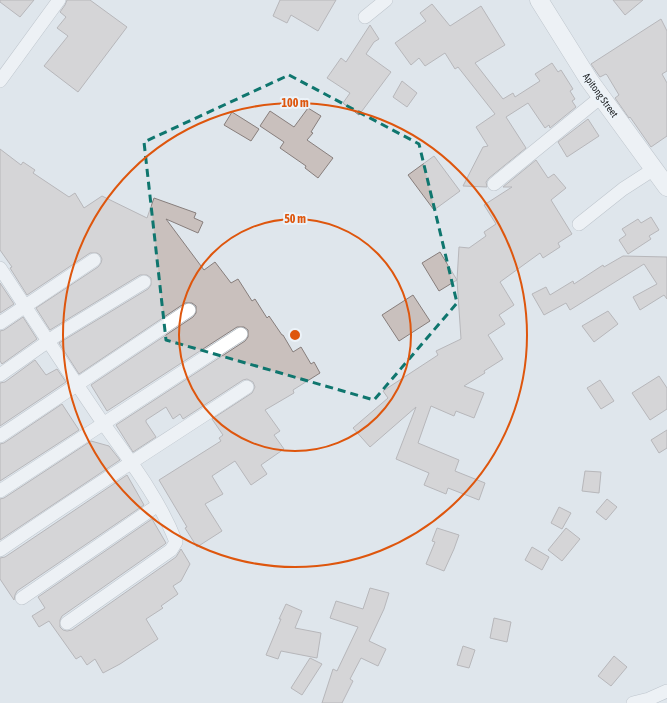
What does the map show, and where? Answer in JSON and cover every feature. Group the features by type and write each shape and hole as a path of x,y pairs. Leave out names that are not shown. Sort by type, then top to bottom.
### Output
{"street":[{"path":"0,80 60,0"},
{"path":"365,17 386,0"},
{"name":"Apitong Street","path":"539,0 589,80 667,188"},
{"path":"494,184 601,96"},
{"path":"579,224 624,189 654,169"},
{"path":"0,323 94,260"},
{"path":"0,268 48,342 132,463 170,525 176,542 171,550 67,623"},
{"path":"0,375 48,342 144,282"},
{"path":"0,436 189,310"},
{"path":"0,491 241,334"},
{"path":"0,550 70,502 247,387"},
{"path":"22,598 158,505"},
{"path":"633,703 649,699 667,691"}],"highlighted area":[{"path":"289,75 419,144 457,303 374,400 166,340 144,142"}],"building":[{"path":"0,0 34,0 20,17 0,2"},
{"path":"67,0 90,0 127,27 78,92 44,66 68,36 57,28 66,17 60,12"},
{"path":"280,0 336,0 318,31 291,15 287,23 273,16"},
{"path":"613,0 643,0 625,15"},
{"path":"432,4 450,26 481,6 505,45 475,63 503,99 513,93 515,97 540,81 535,74 552,63 558,72 561,70 573,89 570,91 575,99 572,101 576,107 550,128 549,125 545,128 528,103 506,117 526,148 489,178 486,182 487,187 463,186 483,147 488,146 476,127 495,114 458,67 455,69 445,53 425,66 419,58 411,65 395,43 426,21 420,13"},
{"path":"661,19 667,31 667,71 662,74 667,83 667,136 651,147 615,98 619,95 607,75 606,74 600,77 591,64"},
{"path":"370,25 379,39 374,42 366,54 391,72 359,115 343,103 350,93 327,78 341,58 346,62"},
{"path":"402,81 417,93 407,107 393,97"},
{"path":"308,108 321,116 311,132 313,133 307,140 333,158 318,178 305,168 306,166 280,148 284,142 260,126 270,111 294,127"},
{"path":"232,112 259,129 251,141 224,125"},
{"path":"588,119 599,136 567,157 558,142"},
{"path":"0,149 21,165 23,162 35,170 33,173 69,197 75,193 84,208 102,196 147,218 154,198 196,213 194,218 203,222 198,233 166,219 204,270 215,262 231,283 238,279 252,301 255,299 267,318 269,316 293,352 301,347 311,364 314,362 320,373 293,390 294,393 265,410 280,431 274,435 284,449 261,465 267,474 251,485 235,461 212,476 223,494 205,504 222,531 197,547 159,480 221,441 219,438 223,435 212,419 252,393 255,387 253,382 247,379 243,380 183,419 180,414 173,419 166,407 146,420 156,437 133,452 116,425 245,341 248,337 248,330 244,327 237,327 107,411 91,385 193,317 196,313 196,306 192,303 185,303 79,374 59,343 148,289 151,285 151,278 147,275 140,275 50,330 36,308 98,267 102,259 97,253 90,253 27,295 10,268 12,267 0,250"},
{"path":"434,156 460,191 434,210 408,175"},
{"path":"536,160 548,178 554,174 566,188 551,200 572,234 558,243 560,247 543,258 540,253 500,282 514,305 499,315 505,324 488,335 503,359 484,371 485,373 464,386 484,393 474,418 456,411 454,416 431,406 418,443 459,460 455,471 485,483 479,500 448,488 446,494 424,485 429,473 396,459 416,407 370,447 353,428 388,398 383,391 438,355 436,351 461,339 457,280 459,247 469,248 486,236 484,232 496,224 484,205 512,187 503,187"},
{"path":"651,217 659,230 649,236 651,239 628,254 619,240 626,235 622,229 638,219 641,223"},
{"path":"440,252 457,280 439,291 422,263"},
{"path":"623,256 667,257 667,299 664,295 640,310 633,297 657,284 644,264 570,310 566,303 544,315 532,294 546,287 550,295 573,281 574,284 603,265 604,267"},
{"path":"0,283 14,304 0,313"},
{"path":"413,295 430,321 399,341 382,315"},
{"path":"608,311 618,324 594,342 582,326"},
{"path":"23,317 37,339 2,364 0,361 0,331 4,330"},
{"path":"35,360 46,375 57,369 66,382 0,426 0,383 5,382"},
{"path":"659,376 667,388 667,409 650,420 632,393"},
{"path":"600,380 614,401 601,409 587,388"},
{"path":"62,404 79,430 0,481 0,444 4,443"},
{"path":"667,430 667,448 659,453 651,440"},
{"path":"91,441 109,446 120,460 0,540 0,499 4,498"},
{"path":"585,471 601,472 599,493 582,491"},
{"path":"127,475 144,505 17,591 14,600 0,579 0,558 5,557"},
{"path":"607,499 617,507 606,520 596,512"},
{"path":"559,507 571,513 562,529 551,523"},
{"path":"152,519 166,543 62,616 60,620 60,627 63,630 72,630 176,557 181,549 190,564 181,581 173,586 178,594 161,606 163,608 146,619 158,639 120,664 103,673 95,659 87,665 81,656 76,659 49,621 39,627 32,616 45,608 38,597"},
{"path":"437,528 459,535 444,571 426,564 435,542 432,541"},
{"path":"566,528 580,539 562,561 548,550"},
{"path":"532,547 549,557 542,570 525,560"},
{"path":"370,588 389,593 384,609 369,641 386,649 378,666 361,658 350,679 353,681 342,703 322,703 333,669 337,671 358,627 330,618 336,601 363,609"},
{"path":"286,604 302,611 295,628 321,633 317,658 281,651 278,659 266,655"},
{"path":"494,618 511,622 507,642 490,638"},
{"path":"463,646 475,650 469,668 457,665"},
{"path":"614,656 627,667 611,686 598,676"},
{"path":"310,658 322,664 302,695 291,688"}]}
